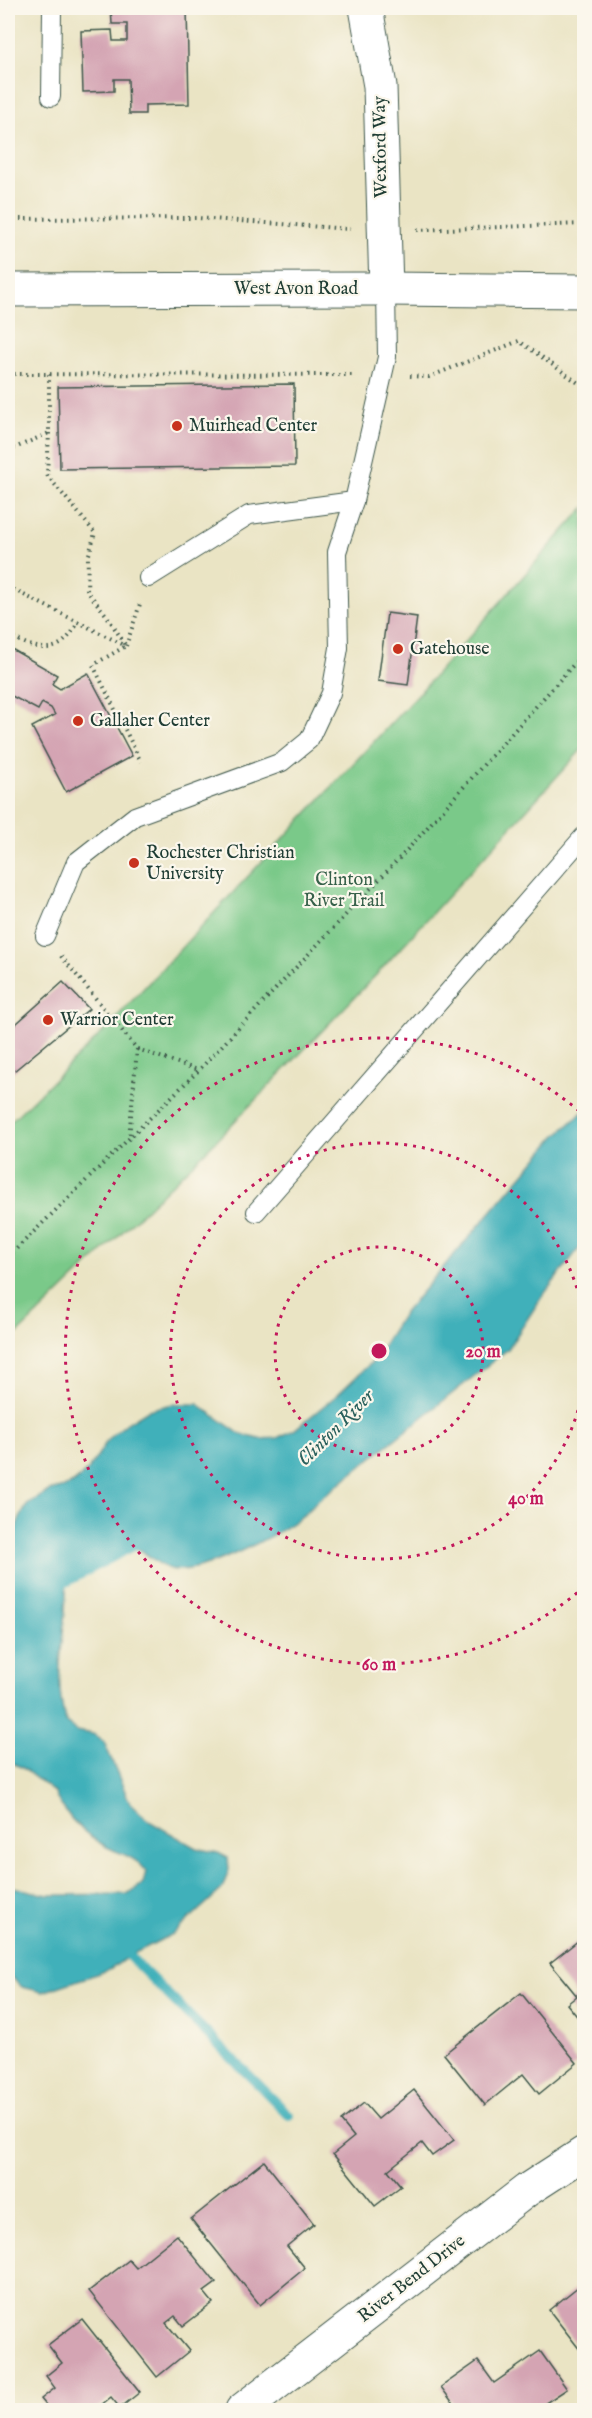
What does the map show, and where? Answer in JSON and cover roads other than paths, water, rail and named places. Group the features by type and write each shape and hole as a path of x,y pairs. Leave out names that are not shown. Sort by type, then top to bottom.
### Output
{"street":[{"name":"Wexford Way","path":"366,8 380,86 386,289"},
{"name":"West Avon Road","path":"8,290 585,291"},
{"name":"River Bend Drive","path":"242,2410 527,2190 585,2153"}],"lane":[{"path":"51,97 52,8"},
{"path":"45,936 76,862 135,816 282,762 309,740 331,693 339,648 337,552 354,501 387,357 386,289"},
{"path":"148,578 249,515 354,501"},
{"path":"256,1212 585,836"}],"water":[{"path":"584,1111 584,1242 541,1298 508,1349 315,1503 304,1515 258,1543 238,1552 183,1570 167,1568 143,1552 119,1542 92,1538 76,1541 68,1576 60,1667 60,1694 66,1723 77,1731 93,1734 104,1742 130,1803 149,1821 196,1848 228,1858 229,1870 222,1889 173,1934 129,1956 111,1969 43,1992 22,1987 8,1974 8,1886 48,1895 127,1894 143,1884 146,1871 134,1860 89,1835 68,1815 55,1793 21,1767 8,1761 8,1624 12,1594 11,1550 17,1524 27,1505 49,1491 68,1486 76,1481 89,1469 109,1438 148,1410 173,1404 198,1404 240,1434 259,1439 277,1438 294,1430 337,1395 374,1360 403,1314 556,1136"}],"waterway":[{"name":"Clinton River","path":"8,1583 159,1502 170,1501"},
{"path":"129,1956 289,2115"}],"place":[{"name":"Muirhead Center","path":"177,426"},
{"name":"Gatehouse","path":"398,649"},
{"name":"Gallaher Center","path":"78,721"},
{"name":"Rochester Christian University","path":"134,863"},
{"name":"Warrior Center","path":"48,1020"}],"park label":[{"name":"Clinton River Trail","path":"344,890"}]}
